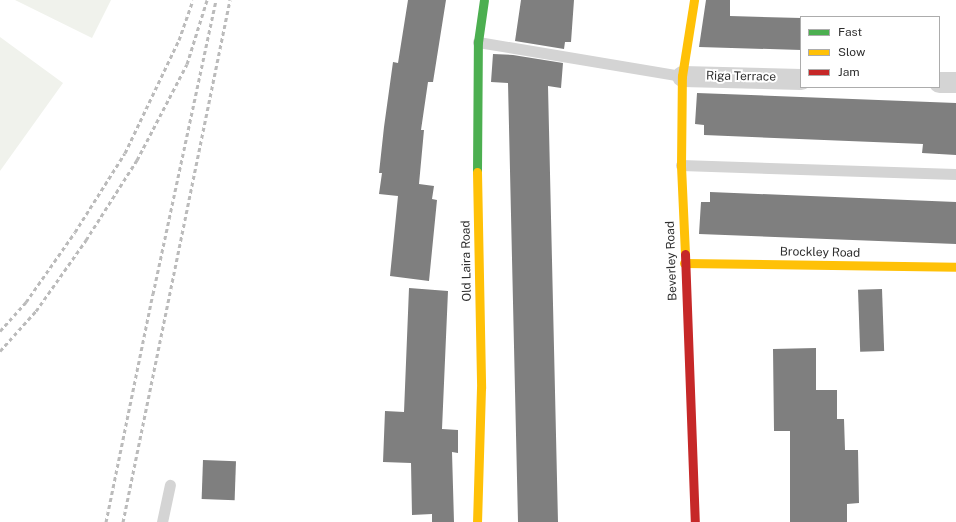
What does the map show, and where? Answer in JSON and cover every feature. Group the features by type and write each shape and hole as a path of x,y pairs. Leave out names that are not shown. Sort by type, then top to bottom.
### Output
{"street":[{"name":"Old Laira Road","path":"477,522 481,388 476,137 478,42 484,0"},
{"name":"Beverley Road","path":"694,0 682,76 681,165 695,522"},
{"name":"Riga Terrace","path":"682,76 800,79"},
{"path":"940,82 956,82"},
{"name":"Brockley Road","path":"684,263 956,267"}],"lane":[{"path":"478,42 682,76"},
{"path":"681,165 956,174"},
{"path":"162,522 170,485"}],"shaded area":[{"path":"15,0 111,0 92,38"},
{"path":"0,37 63,83 0,171"}],"building":[{"path":"408,0 446,0 433,82 428,82 421,130 424,130 419,184 434,186 432,199 437,200 429,281 390,276 398,196 379,194 382,173 379,173 393,62 398,63"},
{"path":"521,0 574,0 571,42 565,42 564,49 515,41"},
{"path":"706,0 730,0 730,16 800,18 800,50 699,47"},
{"path":"493,54 513,55 563,63 561,88 548,86 558,522 518,522 508,83 491,82"},
{"path":"697,93 956,103 956,155 922,153 923,144 704,135 704,125 695,124"},
{"path":"710,192 956,202 956,244 699,234 701,202 710,202"},
{"path":"409,288 448,291 442,429 458,430 458,453 452,452 454,522 432,522 432,514 412,515 411,463 383,462 385,411 404,412"},
{"path":"882,289 884,351 860,352 858,290"},
{"path":"816,348 816,390 837,390 837,419 844,419 845,450 858,450 859,503 847,504 847,522 790,522 790,431 774,431 773,349"},
{"path":"203,460 236,461 235,500 202,499"}],"railway":[{"path":"0,331 26,302 75,232 125,153 179,40 193,0"},
{"path":"0,351 36,311 86,240 137,160 187,64 207,0"},
{"path":"106,522 216,0"},
{"path":"123,522 230,0"}],"traffic: fast":[{"path":"477,172 478,42 484,0"}],"traffic: slow":[{"path":"685,254 681,165 682,76 694,0"},
{"path":"477,172 481,388 477,522"},
{"path":"684,263 956,267"}],"traffic: jam":[{"path":"685,254 695,522"}]}
